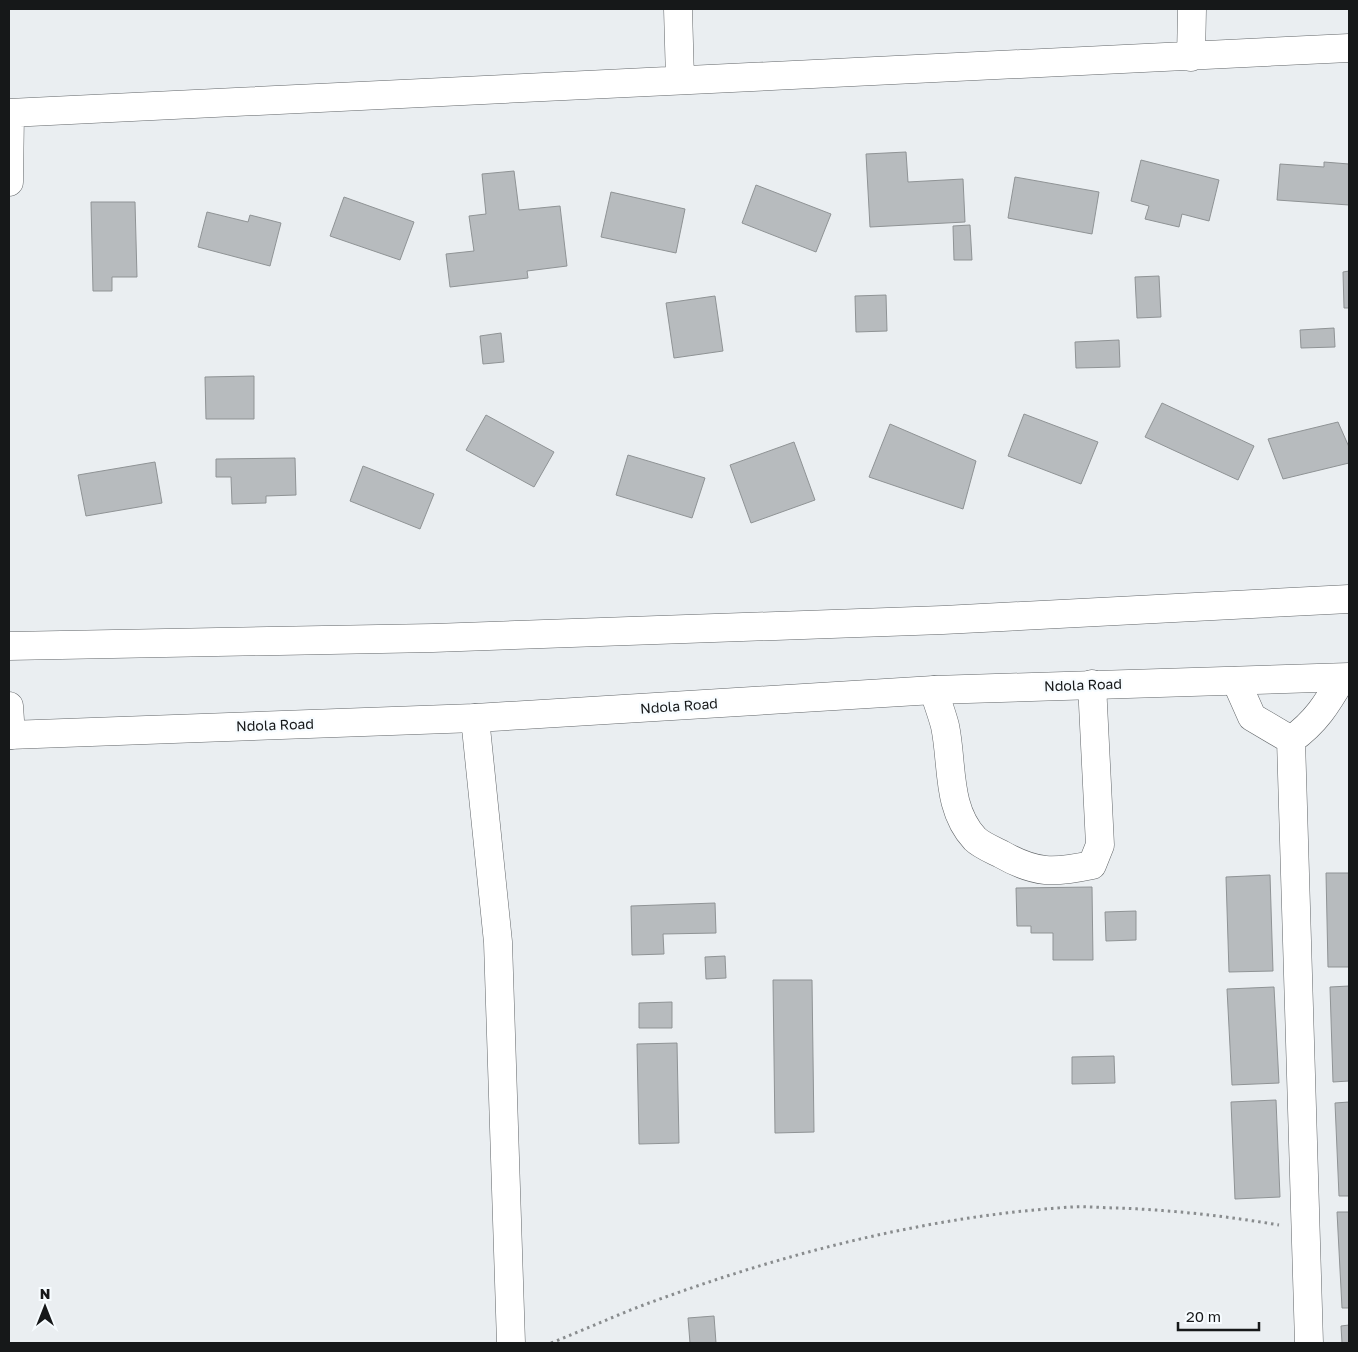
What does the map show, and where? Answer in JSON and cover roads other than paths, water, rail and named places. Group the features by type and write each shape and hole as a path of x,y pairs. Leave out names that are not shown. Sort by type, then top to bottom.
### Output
{"street":[{"path":"678,9 680,79"},
{"path":"1191,57 1192,9"},
{"path":"9,182 9,113 1349,48"},
{"path":"9,646 453,638 943,620 1349,599"},
{"path":"1291,740 1304,731 1322,713 1346,677"},
{"name":"Ndola Road","path":"10,735 474,718 934,690 1346,677"},
{"path":"1236,681 1252,717 1291,740"},
{"path":"934,690 945,727 951,783 960,815 975,840 1009,859 1037,871 1064,871 1092,865 1100,845 1092,684"},
{"path":"9,706 10,735"},
{"path":"474,718 498,942 511,1343"},
{"path":"1291,740 1304,1230 1309,1343"}]}
